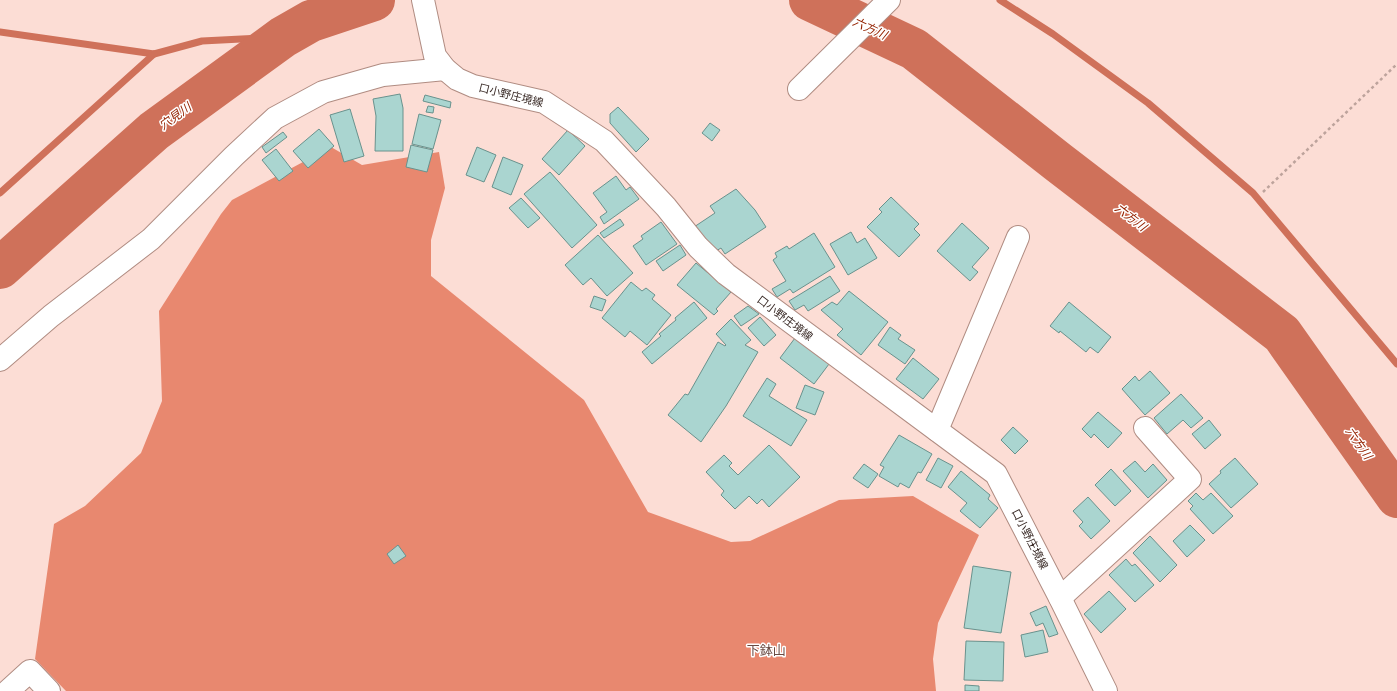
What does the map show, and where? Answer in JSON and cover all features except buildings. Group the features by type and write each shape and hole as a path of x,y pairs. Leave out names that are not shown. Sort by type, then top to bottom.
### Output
{"street":[{"path":"0,360 51,316 151,239 234,156 275,118 323,92 383,75 440,63 423,0"},
{"path":"799,88 889,0"},
{"name":"口小野庄境線","path":"440,63 457,80 473,86 544,102 604,141 666,207 698,247 726,274 996,474 1106,691"},
{"path":"937,430 1018,237"},
{"path":"1060,598 1190,479 1145,428"},
{"path":"8,691 30,671 49,691"}],"path":[{"path":"1263,192 1397,64"}],"shaded area":[{"path":"331,147 362,165 439,152 445,188 431,240 431,276 584,400 648,512 731,542 750,541 839,500 913,496 979,535 938,623 933,659 936,691 66,691 35,659 54,524 85,506 141,453 162,401 159,311 221,214 232,200"}],"waterway":[{"name":"穴見川","path":"0,268 154,131 283,37 311,21 374,0"},
{"name":"六方川","path":"810,0 914,49 1282,334 1397,497"},
{"path":"1000,0 1053,34 1148,103 1253,193 1397,364"},
{"path":"0,32 154,54 202,41 283,37"},
{"path":"0,193 154,54"}],"district":[{"name":"下鉢山","path":"766,650"}]}
